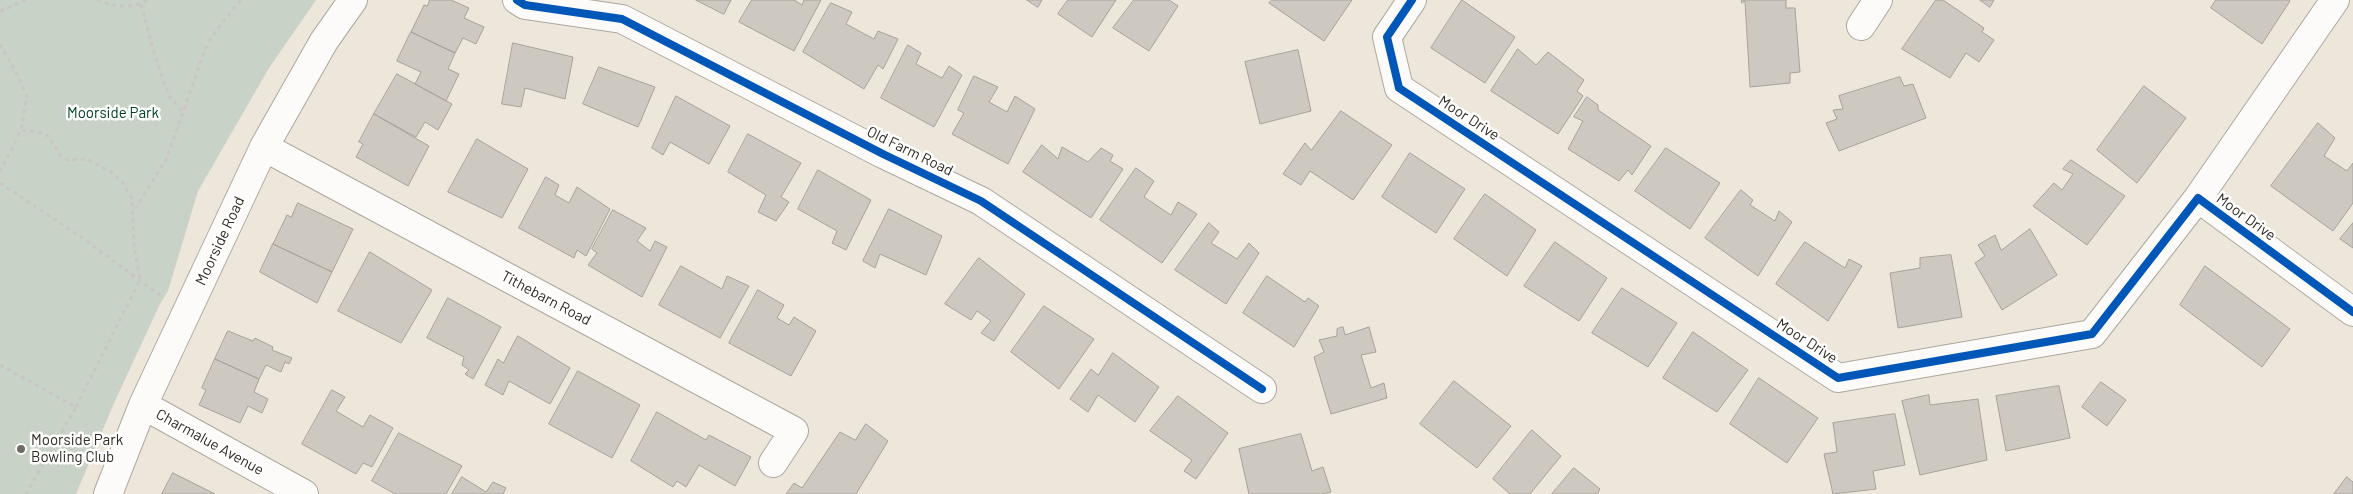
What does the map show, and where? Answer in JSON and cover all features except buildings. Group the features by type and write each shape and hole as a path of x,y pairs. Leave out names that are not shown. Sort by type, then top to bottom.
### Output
{"street":[{"name":"Moorside Road","path":"108,494 143,405 264,147 324,41 353,0"},
{"name":"Old Farm Road","path":"517,0 525,4 622,19 883,154 980,201 1262,389"},
{"name":"Moor Drive","path":"1412,0 1387,37 1398,88 1838,378 2092,334 2198,198 2335,0"},
{"path":"1860,26 1878,0"},
{"name":"Tithebarn Road","path":"264,147 794,431 773,463"},
{"name":"Moor Drive","path":"2198,198 2353,312"},
{"name":"Charmalue Avenue","path":"143,405 304,494"}],"path":[{"path":"0,11 26,0"},
{"path":"97,0 112,6 141,4 147,0"},
{"path":"134,210 166,160 206,47 215,32 241,0"},
{"path":"141,4 168,96 182,111"},
{"path":"0,44 27,96 21,130 0,172"},
{"path":"21,130 43,133 48,136 62,158 68,160 87,160 111,172 123,183 132,199 134,210 134,246 140,280 76,407 26,494"},
{"path":"0,183 81,237 162,297"},
{"path":"0,365 76,407"}],"green space":[{"name":"Moorside Park","path":"0,0 316,0 269,68 198,191 168,291 160,304 114,403 76,494 0,494"}],"cycle path":[{"path":"517,0 525,5 622,19 883,154 981,201 1262,389"},
{"path":"1412,0 1387,37 1399,88 1838,378 2092,334 2198,198 2353,312"}],"place":[{"name":"Moorside Park Bowling Club","path":"21,449"}]}
